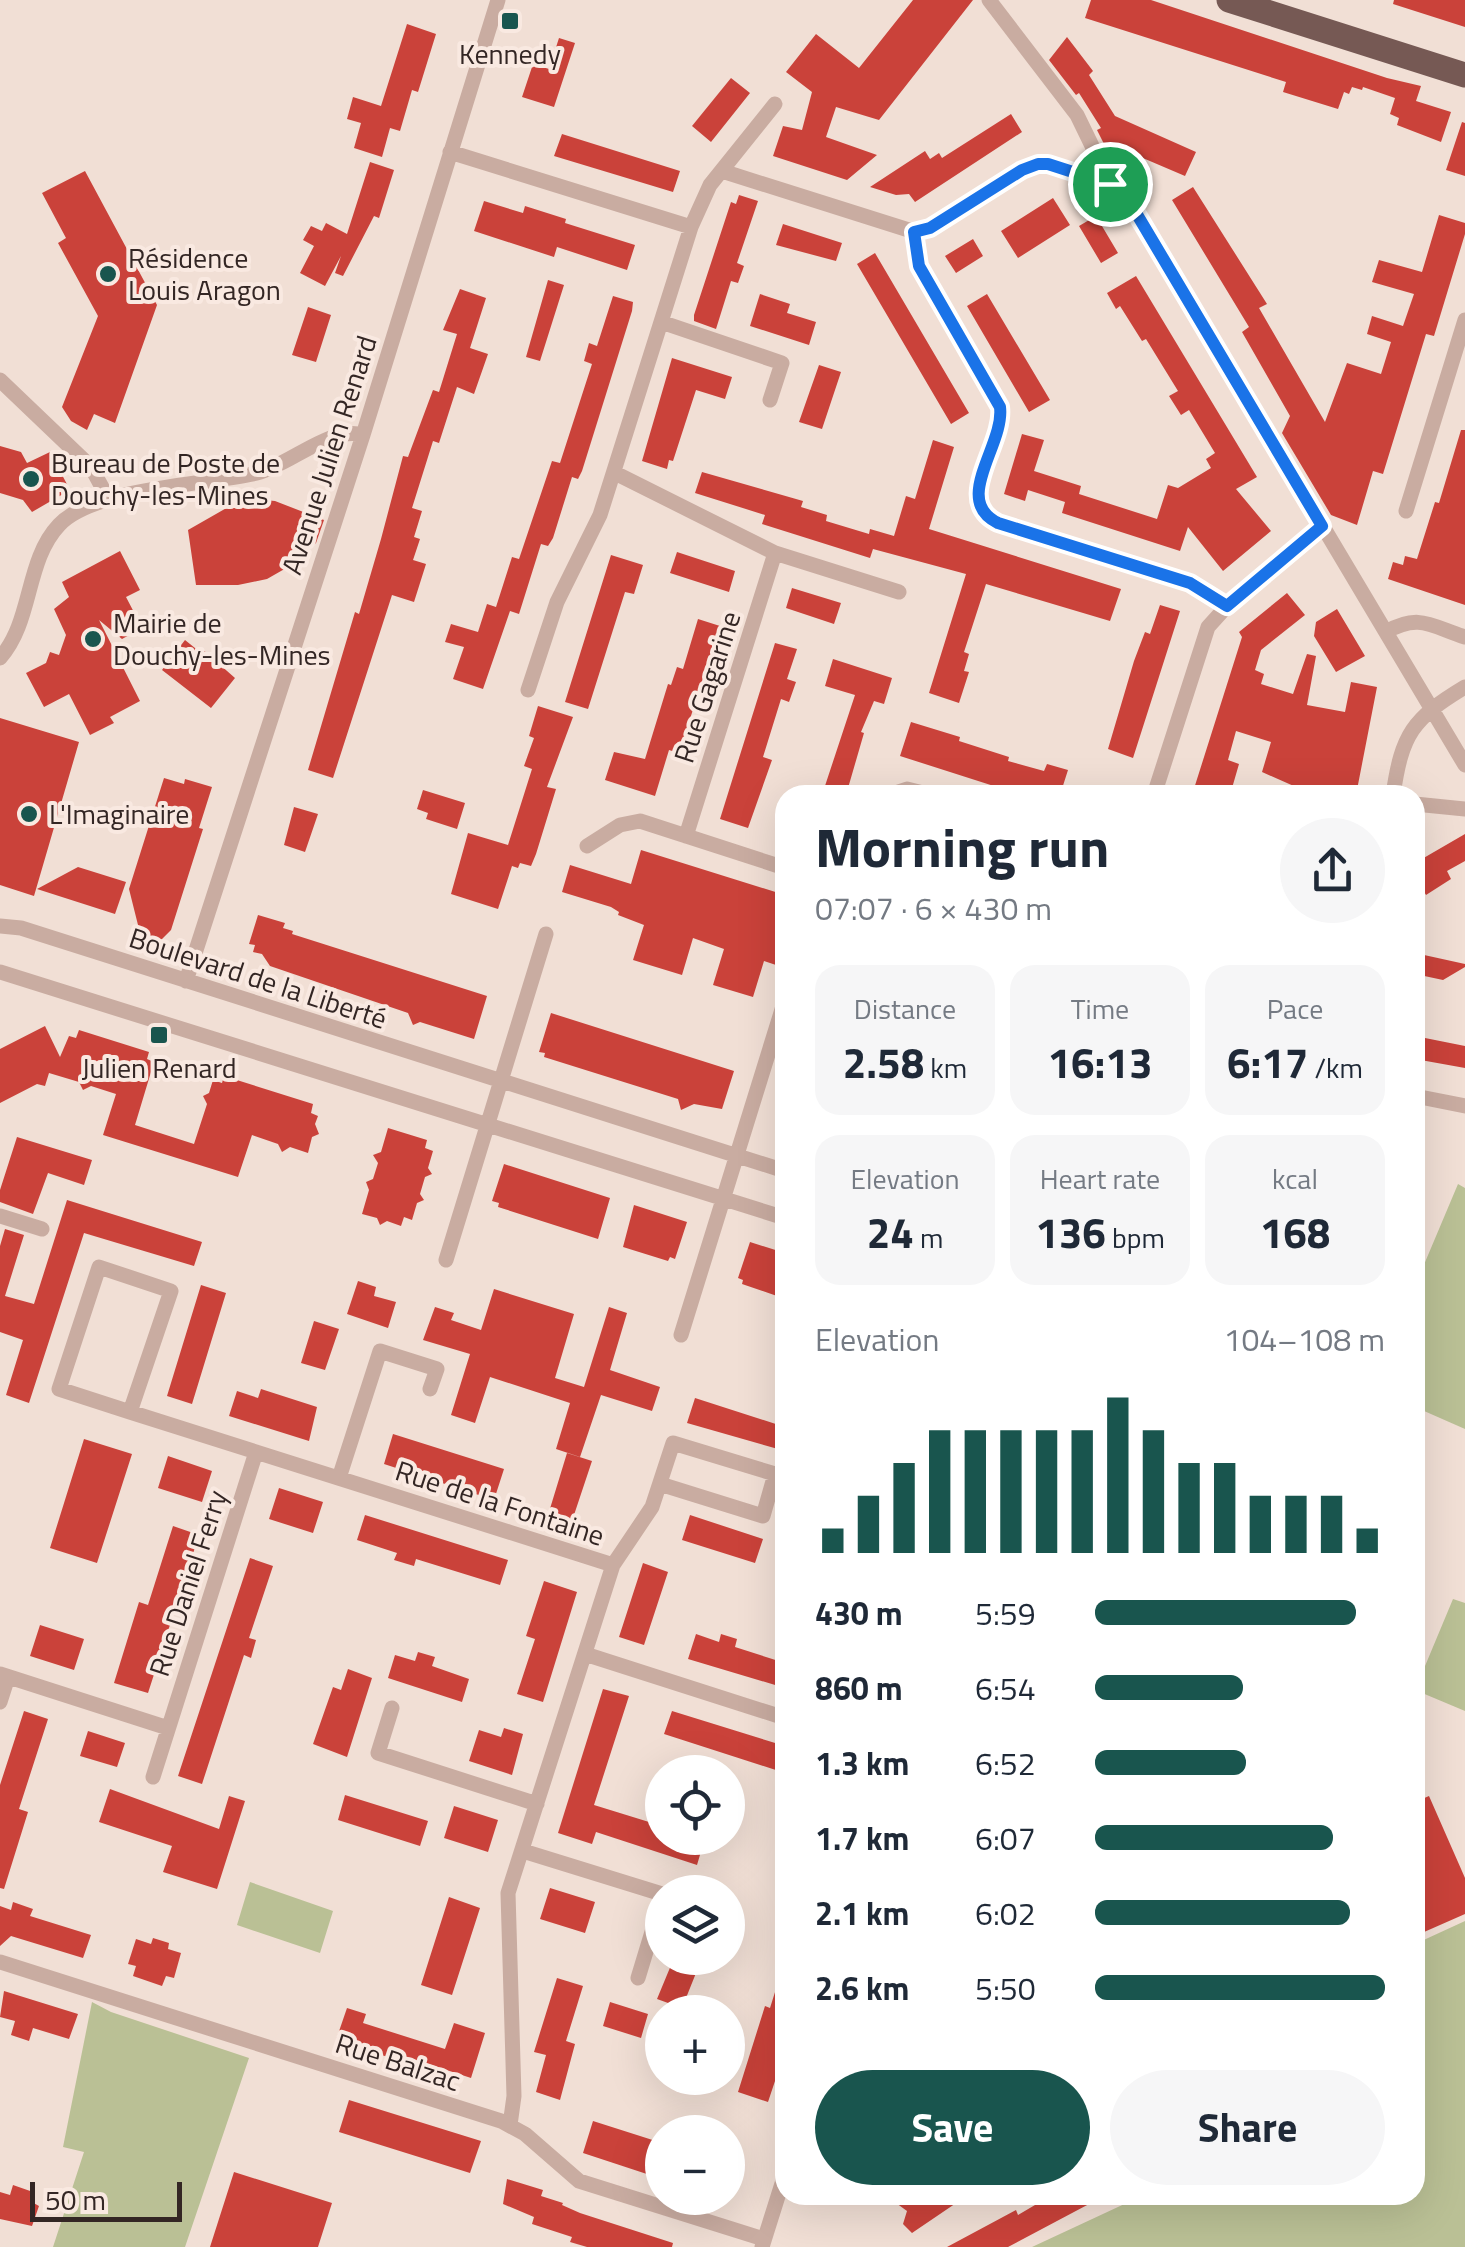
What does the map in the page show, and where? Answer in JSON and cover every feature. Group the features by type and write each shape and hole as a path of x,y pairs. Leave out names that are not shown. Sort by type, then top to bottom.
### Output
{"main road":[{"path":"1229,0 1465,74"},
{"path":"1281,0 1465,58"}],"street":[{"name":"Avenue Julien Renard","path":"186,982 363,435 498,0"},
{"path":"989,0 1076,116 1110,184 1129,201 1465,765"},
{"path":"528,690 557,602 600,515 704,194 776,104"},
{"path":"450,152 691,228"},
{"path":"722,170 914,232 930,228 1038,164 1110,184"},
{"path":"914,232 919,266 1000,407 1000,424 978,490 982,512 998,523 1200,586 1227,606"},
{"path":"1406,511 1460,352 1465,320"},
{"path":"661,322 782,362 770,400"},
{"path":"0,380 91,467 109,500"},
{"path":"0,658 17,632 54,530 78,509 258,472 286,463 329,438 347,432 363,435"},
{"path":"614,473 776,553 899,592"},
{"path":"1157,785 1208,627 1227,606 1322,526"},
{"name":"Rue Gagarine","path":"686,836 776,553"},
{"path":"1386,632 1403,622 1416,621 1465,637"},
{"path":"1395,785 1404,747 1419,720 1465,688"},
{"path":"1425,805 1465,809"},
{"path":"587,846 634,821 775,865"},
{"name":"Boulevard de la Liberté","path":"0,926 21,928 775,1168"},
{"path":"446,1260 546,934"},
{"path":"0,972 775,1215"},
{"path":"680,1335 775,1033"},
{"path":"1425,1098 1465,1106"},
{"path":"0,1216 42,1229"},
{"name":"Rue de la Fontaine","path":"130,1412 171,1290 99,1267 59,1389 130,1412 613,1565 646,1519 673,1443 775,1474 763,1516 660,1484"},
{"path":"339,1478 380,1351 437,1370 430,1389"},
{"name":"Rue Daniel Ferry","path":"152,1778 256,1452"},
{"path":"510,2125 514,2096 507,1902 613,1565"},
{"path":"585,1654 775,1715"},
{"path":"0,1702 4,1676 168,1728"},
{"path":"392,1708 378,1753 537,1804"},
{"path":"523,1851 645,1890"},
{"path":"638,1978 645,1954"},
{"name":"Rue Balzac","path":"0,1962 510,2125 579,2181 763,2243"},
{"path":"763,2243 775,2205"}],"green space":[{"path":"1458,1184 1465,1188 1465,1429 1425,1411 1425,1262"},
{"path":"1453,1599 1465,1603 1465,1711 1425,1694 1425,1666"},
{"path":"250,1882 333,1911 320,1953 237,1925"},
{"path":"1465,1921 1465,2247 1032,2247 1122,2205 1425,2205 1425,1939"},
{"path":"92,2002 111,2012 249,2058 185,2247 53,2247 84,2152 63,2147"}],"building":[{"path":"913,0 973,0 879,120 836,107 826,137 877,155 847,180 773,156 783,126 802,130 812,92 786,72 816,34 859,68"},
{"path":"1091,0 1151,0 1421,86 1416,101 1451,112 1441,142 1397,125 1399,118 1390,114 1395,98 1352,87 1349,94 1344,92 1338,109 1283,92 1286,82 1085,18"},
{"path":"1394,0 1465,0 1465,27 1393,4"},
{"path":"407,24 436,34 418,92 412,90 400,131 390,128 382,157 354,148 361,123 347,119 353,97 381,106"},
{"path":"1067,37 1093,71 1089,75 1115,116 1196,152 1185,176 1117,147 1108,152 1097,130 1101,128 1079,93 1076,95 1049,60"},
{"path":"559,38 575,43 554,107 522,97 533,64 549,69"},
{"path":"731,78 750,93 711,142 692,126"},
{"path":"1011,114 1022,132 915,202 909,194 896,195 870,187 925,151 930,159 939,153 942,158"},
{"path":"1462,122 1465,123 1465,176 1446,170"},
{"path":"562,134 680,171 673,192 554,156"},
{"path":"370,162 394,170 379,218 374,216 343,276 335,273 341,256 325,286 300,273 314,246 303,240 311,226 322,231 326,223 347,234"},
{"name":"Résidence Louis Aragon","path":"85,171 157,305 115,423 94,414 87,430 71,421 62,407 98,316 58,243 66,238 42,193"},
{"path":"1193,187 1267,304 1259,308 1325,422 1347,363 1381,374 1391,342 1367,334 1372,316 1403,326 1414,294 1372,282 1379,260 1422,272 1439,215 1465,223 1434,336 1426,334 1383,474 1373,471 1357,525 1331,515 1282,433 1290,416 1242,332 1249,327 1172,200"},
{"path":"739,195 758,201 737,263 744,266 738,283 731,281 716,329 694,321 694,315 731,202 736,204"},
{"path":"1053,198 1070,225 1018,258 1001,231"},
{"path":"484,201 523,213 525,206 635,245 627,270 557,247 554,257 474,231"},
{"path":"1096,216 1118,253 1101,263 1079,226"},
{"path":"783,224 842,243 836,261 776,245"},
{"path":"973,239 983,256 956,273 945,256"},
{"path":"875,253 969,413 951,424 857,264"},
{"path":"1136,276 1257,477 1236,489 1271,531 1223,571 1188,527 1180,551 1062,513 1065,502 1028,490 1025,501 1004,494 1022,434 1044,440 1034,471 1081,486 1079,494 1157,519 1168,485 1178,488 1211,468 1206,459 1215,453 1189,410 1181,415 1169,396 1178,391 1146,339 1142,341 1107,293"},
{"path":"548,280 564,285 540,361 526,357"},
{"path":"460,289 486,298 470,348 488,354 474,394 457,387 439,443 433,441 412,508 422,511 414,537 420,539 413,560 426,564 414,602 392,595 333,778 308,770 355,612 359,614 403,456 408,457 433,390 439,392 457,334 443,330"},
{"path":"760,294 790,304 787,313 816,322 809,345 750,326"},
{"path":"987,294 1050,400 1029,412 967,306"},
{"path":"613,296 633,302 632,311 582,471 578,479 572,477 553,538 548,546 541,544 519,614 510,611 483,689 453,679 464,647 445,642 451,624 478,632 487,604 496,607 512,557 519,559 552,461 560,463 592,364 584,361 589,343 597,346"},
{"path":"308,307 331,315 316,362 292,355"},
{"path":"672,358 732,377 725,399 696,390 667,469 642,461"},
{"path":"819,365 841,372 822,429 799,422"},
{"path":"1461,430 1465,430 1465,605 1388,579 1393,562 1403,565 1405,556 1417,559"},
{"path":"933,440 954,447 929,529 1121,589 1110,621 986,584 964,652 969,654 964,671 969,672 959,703 929,693 966,574 873,549 870,558 762,524 765,515 695,493 702,472 803,501 801,507 827,515 826,521 869,534 870,529 894,536 906,496 915,499"},
{"name":"Bureau de Poste de Douchy-les-Mines","path":"0,446 21,452 27,463 50,452 70,490 32,512 23,500 0,493"},
{"path":"222,500 275,501 324,520 316,543 295,563 267,579 238,585 196,585 188,530 230,506"},
{"name":"Mairie de Douchy-les-Mines","path":"120,551 140,590 126,597 138,620 133,633 122,639 99,620 140,701 110,717 114,723 90,735 69,694 44,707 26,673 46,663 50,652 59,655 66,635 54,609 69,597 62,582"},
{"path":"677,552 735,571 729,592 670,573"},
{"path":"611,555 643,565 634,594 625,592 588,709 565,702"},
{"path":"792,588 841,603 834,624 786,608"},
{"path":"1287,593 1305,615 1261,650 1255,670 1264,674 1261,684 1293,694 1307,654 1316,656 1307,705 1345,712 1351,682 1377,687 1358,785 1291,785 1262,772 1271,742 1236,731 1228,760 1239,764 1233,785 1195,785 1242,637 1239,632"},
{"path":"1160,605 1180,611 1133,758 1108,749 1134,661 1145,632 1150,634"},
{"path":"1337,609 1365,656 1336,672 1314,636 1316,622"},
{"path":"698,619 720,626 679,753 669,750 655,796 605,780 614,752 645,759 668,684 671,685 677,667 683,669"},
{"path":"185,640 200,652 202,649 235,678 211,708 162,670"},
{"path":"775,643 797,649 787,679 796,682 789,702 781,699 763,757 772,760 748,828 720,819"},
{"path":"833,659 892,678 884,704 874,701 861,732 864,733 849,785 825,785 855,695 825,686"},
{"path":"538,706 573,717 547,787 556,789 531,866 512,866 498,909 451,894 468,833 508,845 532,769 524,766 534,738 529,736"},
{"name":"L'Imaginaire","path":"0,718 79,742 34,896 0,885"},
{"path":"911,722 960,737 959,741 1009,757 1008,761 1044,771 1047,764 1068,770 1063,785 991,785 900,756"},
{"path":"164,778 212,787 171,930 162,939 151,942 140,933 129,889"},
{"path":"423,790 465,803 457,829 426,819 428,813 417,809"},
{"path":"294,807 318,814 305,852 284,845"},
{"path":"1465,834 1465,861 1447,871 1451,879 1426,895 1425,857"},
{"path":"641,850 775,892 775,965 764,961 753,997 713,985 724,949 693,938 682,975 633,960 644,925 618,915 611,907 562,892 570,865 631,884"},
{"path":"78,867 126,882 115,914 37,889"},
{"path":"258,915 285,923 283,928 293,931 292,934 487,996 474,1039 420,1022 413,1025 408,1013 270,966 262,954 253,952 255,945 249,944"},
{"path":"1425,955 1465,964 1443,980 1425,976"},
{"path":"551,1013 734,1071 722,1109 694,1104 681,1110 678,1099 544,1057 545,1053 539,1052"},
{"path":"45,1026 60,1057 69,1036 76,1038 79,1030 149,1052 147,1059 154,1062 135,1125 194,1144 207,1104 203,1096 209,1093 213,1080 222,1083 224,1076 313,1104 311,1113 318,1116 315,1124 319,1134 312,1137 308,1153 290,1147 282,1152 278,1144 252,1135 238,1177 103,1135 116,1094 91,1086 83,1090 79,1082 49,1073 45,1086 37,1084 0,1103 0,1049"},
{"path":"1425,1038 1465,1046 1465,1068 1425,1061"},
{"path":"388,1128 427,1140 425,1148 433,1151 428,1168 432,1174 425,1177 420,1194 424,1200 417,1203 412,1220 404,1217 401,1226 387,1221 380,1225 377,1218 362,1214 369,1190 366,1182 373,1179 378,1163 373,1155 381,1152"},
{"path":"17,1137 92,1160 84,1185 48,1173 33,1214 0,1202 0,1190"},
{"path":"504,1164 610,1198 598,1239 498,1207 499,1203 492,1201"},
{"path":"67,1200 202,1242 194,1266 84,1233 29,1403 6,1395 23,1340 0,1332 0,1246 5,1229 24,1235 5,1296 34,1304"},
{"path":"634,1205 687,1222 675,1259 670,1257 668,1261 623,1247"},
{"path":"750,1242 775,1250 775,1295 742,1284 743,1280 738,1278"},
{"path":"358,1281 376,1287 374,1296 396,1302 388,1328 347,1314"},
{"path":"201,1285 226,1293 192,1404 167,1396"},
{"path":"494,1289 574,1314 555,1378 584,1387 609,1307 627,1313 610,1370 660,1387 652,1411 601,1395 580,1457 556,1449 570,1403 490,1377 475,1423 451,1415 470,1354 423,1340 435,1307 454,1313 451,1320 481,1330"},
{"path":"314,1321 339,1329 325,1370 301,1363"},
{"path":"261,1389 317,1407 309,1441 229,1416 237,1391 258,1398"},
{"path":"695,1398 775,1424 775,1448 687,1423"},
{"path":"393,1434 504,1469 494,1500 384,1464"},
{"path":"84,1439 132,1454 97,1563 50,1548"},
{"path":"567,1453 592,1461 568,1533 545,1525"},
{"path":"168,1456 212,1471 202,1502 158,1488"},
{"path":"279,1488 323,1502 313,1533 269,1519"},
{"path":"365,1515 508,1560 500,1585 416,1559 414,1566 394,1560 397,1553 357,1540"},
{"path":"690,1515 763,1539 755,1563 682,1540"},
{"path":"173,1526 199,1535 148,1693 114,1683 139,1602 148,1605"},
{"path":"250,1558 273,1566 249,1638 256,1640 251,1658 244,1655 202,1784 178,1776"},
{"path":"643,1563 668,1572 644,1645 619,1637"},
{"path":"544,1581 577,1592 543,1702 517,1694 535,1639 526,1636"},
{"path":"40,1625 84,1639 74,1670 30,1656"},
{"path":"696,1634 719,1642 721,1634 737,1639 735,1647 775,1660 775,1685 688,1659"},
{"path":"418,1652 435,1657 432,1666 469,1679 462,1702 388,1678 395,1655 415,1661"},
{"path":"348,1669 372,1678 347,1757 313,1744 333,1687 341,1690"},
{"path":"603,1689 629,1696 594,1805 645,1821 645,1848 596,1832 592,1844 558,1833"},
{"path":"24,1711 48,1719 19,1809 28,1812 4,1889 0,1888 0,1785"},
{"path":"672,1711 775,1743 775,1770 745,1760 745,1755 729,1755 664,1734"},
{"path":"504,1728 523,1734 512,1775 469,1761 479,1730 501,1737"},
{"path":"88,1731 125,1743 117,1767 80,1756"},
{"path":"110,1789 219,1829 229,1796 245,1801 217,1889 163,1872 172,1846 99,1822"},
{"path":"345,1795 428,1821 420,1846 338,1820"},
{"path":"1429,1796 1465,1878 1465,1914 1425,1932 1425,1798"},
{"path":"454,1806 498,1820 488,1852 444,1838"},
{"path":"666,1855 700,1855 697,1865"},
{"path":"550,1888 595,1902 585,1933 540,1919"},
{"path":"449,1897 480,1908 452,1995 421,1985"},
{"path":"13,1902 33,1909 30,1916 91,1935 83,1958 11,1936 0,1946 0,1906 11,1910"},
{"path":"153,1938 169,1943 168,1949 181,1953 174,1978 166,1976 162,1986 133,1976 136,1966 128,1964 136,1939 151,1944"},
{"path":"667,1975 695,1975 687,1995 659,1995"},
{"path":"557,1978 583,1986 566,2041 575,2044 560,2100 536,2092 546,2055 534,2052"},
{"path":"4,1991 78,2014 69,2039 33,2028 29,2041 11,2035 15,2021 0,2017"},
{"path":"775,1992 775,2081 768,2102 745,2094 745,2070 765,2006 770,2008"},
{"path":"610,2002 645,2013 641,2038 603,2026"},
{"path":"347,2008 366,2014 363,2023 445,2049 454,2023 485,2033 471,2078 410,2058 409,2064 336,2040"},
{"path":"349,2100 481,2141 470,2173 339,2132"},
{"path":"593,2121 645,2138 645,2173 583,2153"},
{"path":"234,2172 332,2203 318,2247 210,2247"},
{"path":"507,2179 543,2190 541,2196 580,2213 673,2243 672,2247 587,2247 570,2242 572,2237 532,2224 534,2217 503,2204"},
{"path":"13,2185 33,2192 30,2201 39,2206 32,2226 0,2219 0,2192 10,2195"},
{"path":"899,2205 953,2205 912,2233 903,2224 907,2211"},
{"path":"1035,2205 1087,2205 1008,2247 947,2247 1016,2210 1018,2215"}],"place":[{"name":"Kennedy","path":"510,21"},
{"name":"Résidence Louis Aragon","path":"108,274"},
{"name":"Bureau de Poste de Douchy-les-Mines","path":"31,479"},
{"name":"Mairie de Douchy-les-Mines","path":"93,639"},
{"name":"L'Imaginaire","path":"29,814"},
{"name":"Julien Renard","path":"159,1035"}],"route":[{"path":"1038,164 1110,184 1129,201 1322,526 1227,606 1200,586 998,523 978,506 978,490 1000,424 1000,407 919,266 914,232 930,228 1038,164"}]}
